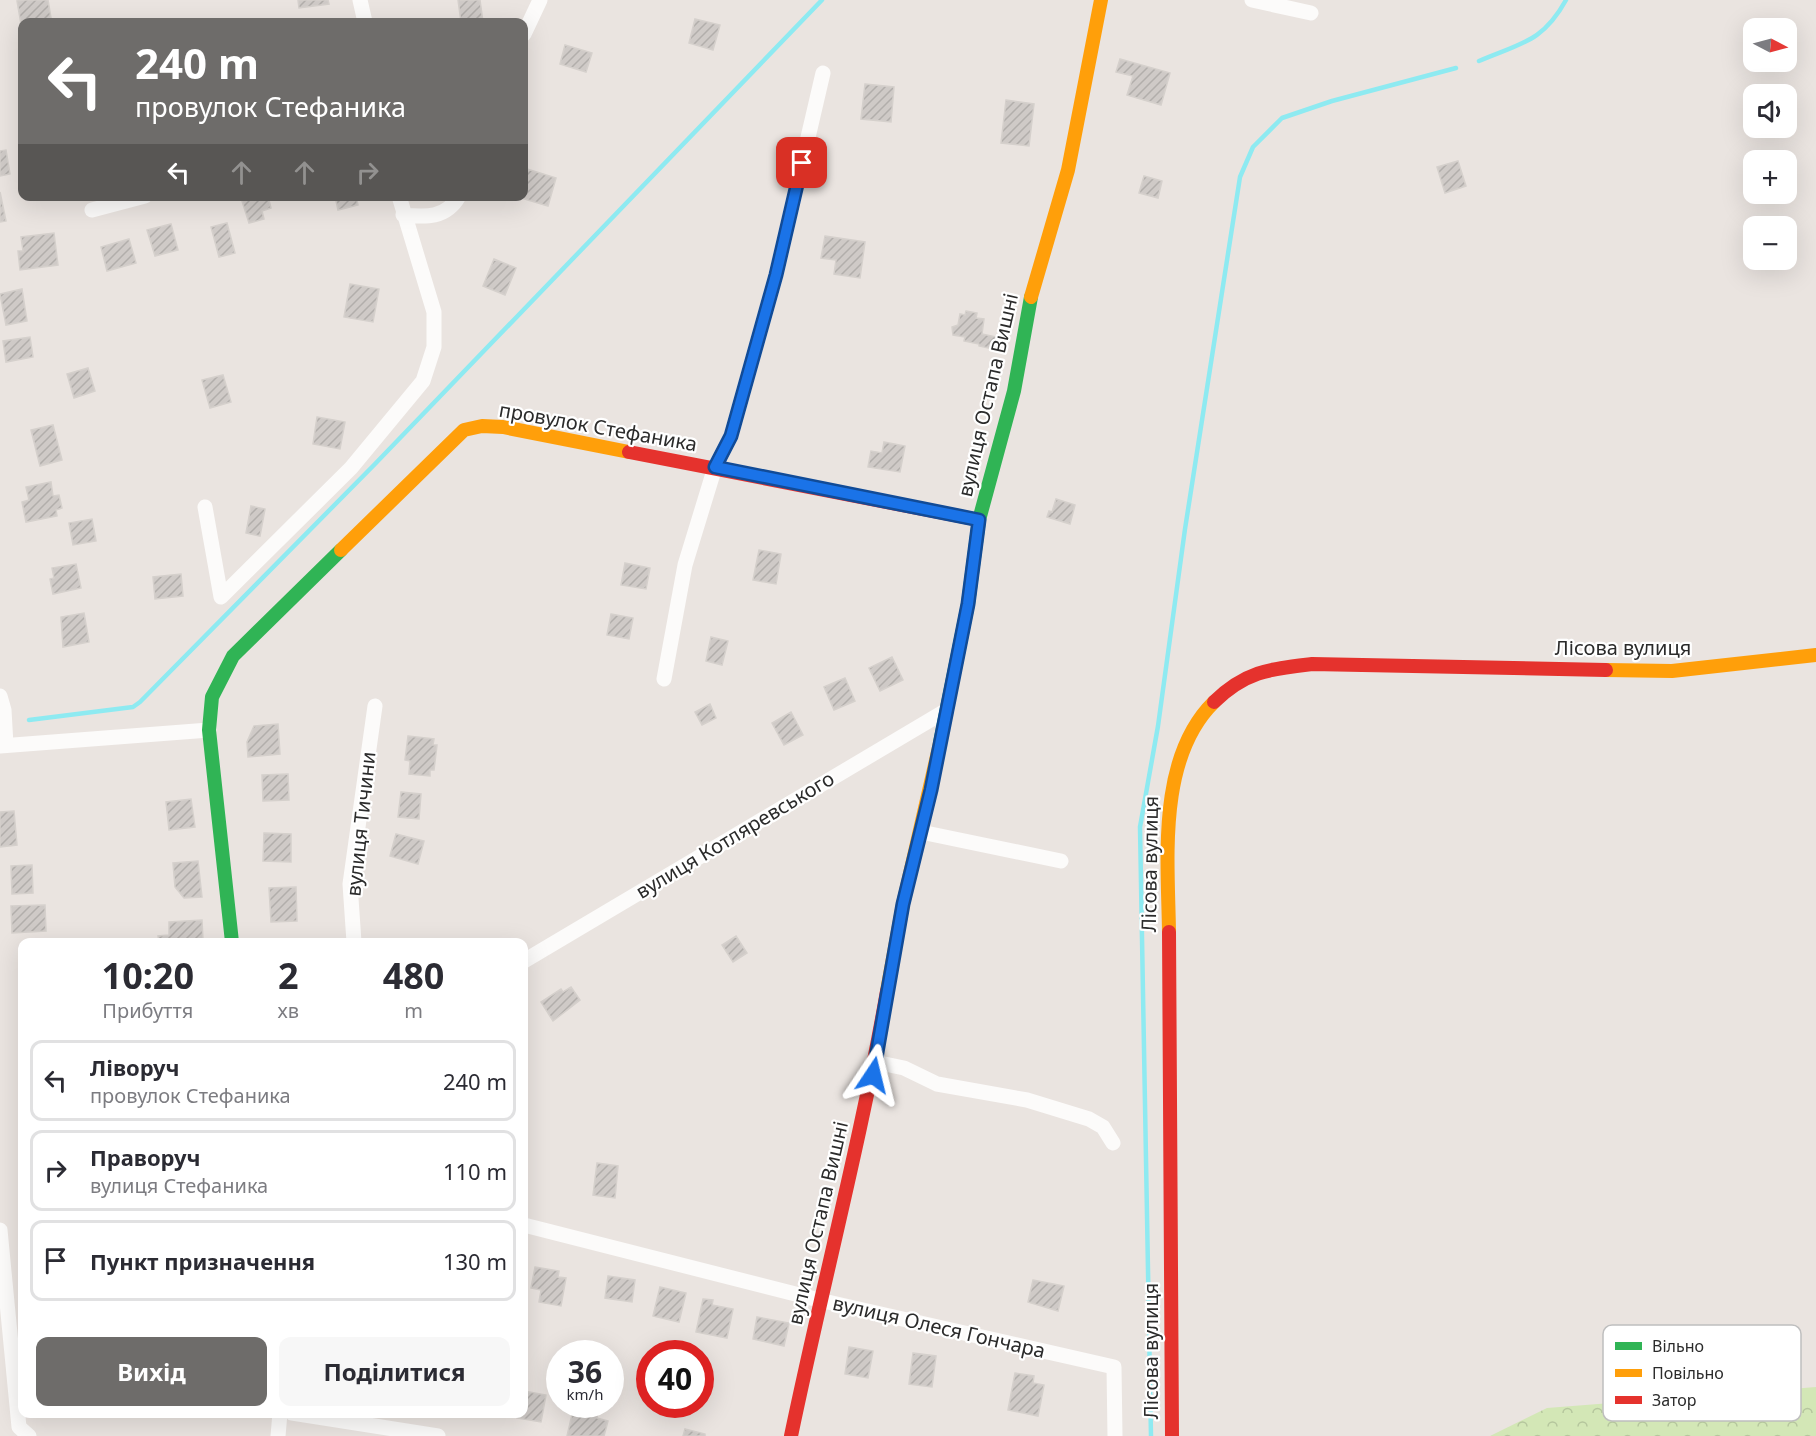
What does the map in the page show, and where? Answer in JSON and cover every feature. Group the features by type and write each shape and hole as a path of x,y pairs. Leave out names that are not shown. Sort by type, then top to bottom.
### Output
{"street":[{"path":"360,0 364,18"},
{"path":"528,26 540,0"},
{"name":"вулиця Остапа Вишні","path":"791,1436 819,1300 875,1062 903,904 921,832 968,604 979,520 1014,391 1032,293 1068,170 1101,0"},
{"path":"1252,0 1311,13"},
{"path":"664,679 685,565 715,467 731,436 769,298 824,73"},
{"path":"93,210 126,201"},
{"path":"205,507 221,597 351,468 423,381 434,347 434,312 400,201"},
{"path":"403,215 428,218 444,213 455,201"},
{"name":"провулок Стефаника","path":"231,938 210,730 212,697 233,656 464,430 482,426 503,427 979,520"},
{"name":"Лісова вулиця","path":"1172,1436 1168,820 1171,788 1181,752 1199,719 1218,695 1244,679 1273,668 1312,664 1672,670 1816,655"},
{"path":"0,696 4,710 3,745 210,730"},
{"name":"вулиця Тичини","path":"354,938 350,884 375,706"},
{"name":"вулиця Котляревського","path":"528,959 947,710"},
{"path":"921,832 1061,861"},
{"path":"875,1062 904,1068 937,1084 1027,1100 1089,1119 1103,1127 1113,1143"},
{"name":"вулиця Олеся Гончара","path":"528,1226 819,1300 1114,1368 1115,1436"},
{"path":"0,1230 18,1416"},
{"path":"18,1418 19,1426 29,1436"},
{"path":"278,1436 280,1418"},
{"path":"324,1418 438,1436"}],"green space":[{"path":"1816,1387 1816,1436 1490,1436 1547,1408 1603,1404 1603,1421 1801,1421 1801,1388"}],"building":[{"path":"48,0 51,18 20,18 17,1"},
{"path":"298,0 328,0 329,4 299,8"},
{"path":"458,0 480,0 482,18 460,18"},
{"path":"695,19 720,25 713,50 689,43"},
{"path":"565,45 592,53 586,72 560,64"},
{"path":"1120,59 1170,73 1161,105 1127,95 1133,76 1116,72"},
{"path":"865,84 894,87 891,122 861,119"},
{"path":"1006,100 1034,104 1029,146 1001,143"},
{"path":"6,150 10,174 0,176 0,151"},
{"path":"1458,161 1466,186 1445,193 1437,167"},
{"path":"528,169 556,178 548,206 528,200"},
{"path":"1144,176 1162,181 1158,198 1139,193"},
{"path":"0,192 6,221 0,222"},
{"path":"242,201 269,201 271,208 262,211 264,219 249,223"},
{"path":"336,201 357,201 358,205 338,210"},
{"path":"227,223 235,253 219,257 211,227"},
{"path":"171,224 178,250 155,256 147,230"},
{"path":"54,233 58,265 20,270 18,251 23,251 21,237"},
{"path":"825,236 865,242 860,278 834,274 836,260 821,258"},
{"path":"129,239 136,263 107,271 101,247"},
{"path":"494,259 516,268 505,295 483,286"},
{"path":"350,284 379,289 373,322 344,317"},
{"path":"22,289 27,321 6,325 0,294"},
{"path":"966,311 977,313 976,318 984,319 982,334 1001,338 998,350 964,341 965,337 953,335 952,327 958,325 960,314 965,315"},
{"path":"30,337 33,357 6,362 3,341"},
{"path":"88,368 95,391 74,398 67,374"},
{"path":"223,375 231,402 210,408 202,380"},
{"path":"317,417 345,422 340,449 313,444"},
{"path":"53,425 62,460 40,466 31,430"},
{"path":"884,442 905,446 900,472 868,467 871,451 882,453"},
{"path":"51,482 53,496 59,495 62,508 56,510 57,516 26,522 22,502 29,500 26,487"},
{"path":"1056,499 1075,505 1070,524 1047,517 1049,511 1052,512"},
{"path":"251,506 265,509 260,536 246,533"},
{"path":"92,519 96,541 73,545 69,523"},
{"path":"759,550 781,554 776,584 753,580"},
{"path":"625,563 650,568 646,589 621,585"},
{"path":"76,564 81,588 53,594 50,579 54,578 52,568"},
{"path":"181,574 183,596 155,599 153,577"},
{"path":"84,613 89,642 63,647 61,617"},
{"path":"611,614 633,618 629,639 607,635"},
{"path":"711,637 728,641 722,665 706,661"},
{"path":"892,657 903,680 880,691 869,668"},
{"path":"845,678 855,701 834,710 824,687"},
{"path":"710,704 716,718 702,725 695,712"},
{"path":"791,712 803,735 784,745 772,723"},
{"path":"278,724 280,754 248,757 247,742 254,726"},
{"path":"408,736 434,739 433,745 437,745 434,770 430,770 430,776 409,774 410,761 405,760"},
{"path":"288,774 289,800 263,801 262,775"},
{"path":"401,792 421,794 419,819 398,817"},
{"path":"191,799 195,827 169,830 166,802"},
{"path":"14,811 17,845 0,847 0,812"},
{"path":"264,833 291,834 291,862 263,861"},
{"path":"396,834 424,841 418,864 390,856"},
{"path":"198,861 202,897 184,898 175,887 173,863"},
{"path":"32,865 33,893 12,894 11,866"},
{"path":"296,887 297,921 271,922 269,888"},
{"path":"45,905 46,931 12,933 11,906"},
{"path":"202,920 203,938 158,938 158,936 169,935 169,922"},
{"path":"736,936 747,953 733,962 722,945"},
{"path":"571,987 580,1000 553,1021 541,1002 561,989 563,992"},
{"path":"597,1163 618,1166 615,1198 593,1195"},
{"path":"535,1267 559,1271 558,1277 566,1278 561,1306 539,1302 541,1290 531,1288"},
{"path":"608,1276 635,1280 632,1302 605,1298"},
{"path":"1033,1280 1064,1286 1058,1311 1028,1302"},
{"path":"660,1287 686,1293 679,1322 653,1316"},
{"path":"703,1299 713,1300 712,1305 733,1309 727,1338 696,1332"},
{"path":"757,1317 789,1323 784,1346 753,1339"},
{"path":"849,1347 873,1351 868,1378 845,1374"},
{"path":"913,1353 936,1356 932,1387 909,1384"},
{"path":"1015,1373 1034,1376 1033,1383 1044,1385 1038,1416 1008,1410"},
{"path":"528,1392 546,1395 541,1422 517,1418 528,1418"},
{"path":"571,1418 597,1418 608,1421 604,1436 567,1436"},
{"path":"685,1429 705,1434 705,1436 683,1436"}],"waterway":[{"path":"29,720 133,707 140,702 374,465 822,0"},
{"path":"1479,61 1530,40 1549,25 1566,0"},
{"path":"1151,1436 1140,827 1158,726 1185,529 1240,177 1253,147 1282,118 1332,101 1456,68"}],"traffic: fast":[{"path":"940,743 968,604 979,520 1014,391 1031,297"},
{"path":"232,938 209,730 212,697 233,656 341,550"}],"traffic: slow":[{"path":"1031,297 1068,170 1101,0"},
{"path":"341,550 464,430 482,426 503,427 629,452"},
{"path":"1606,670 1672,671 1816,655"},
{"path":"1169,932 1168,842 1174,780 1183,751 1196,725 1214,702"},
{"path":"887,991 903,904 940,743"}],"traffic: jam":[{"path":"629,452 979,520"},
{"path":"1214,702 1237,684 1259,673 1312,664 1606,670"},
{"path":"1169,932 1172,1436"},
{"path":"791,1436 877,1047 887,991"}],"route":[{"path":"802,163 776,275 731,436 715,467 979,520 968,604 931,790 903,904 873,1075"}]}
